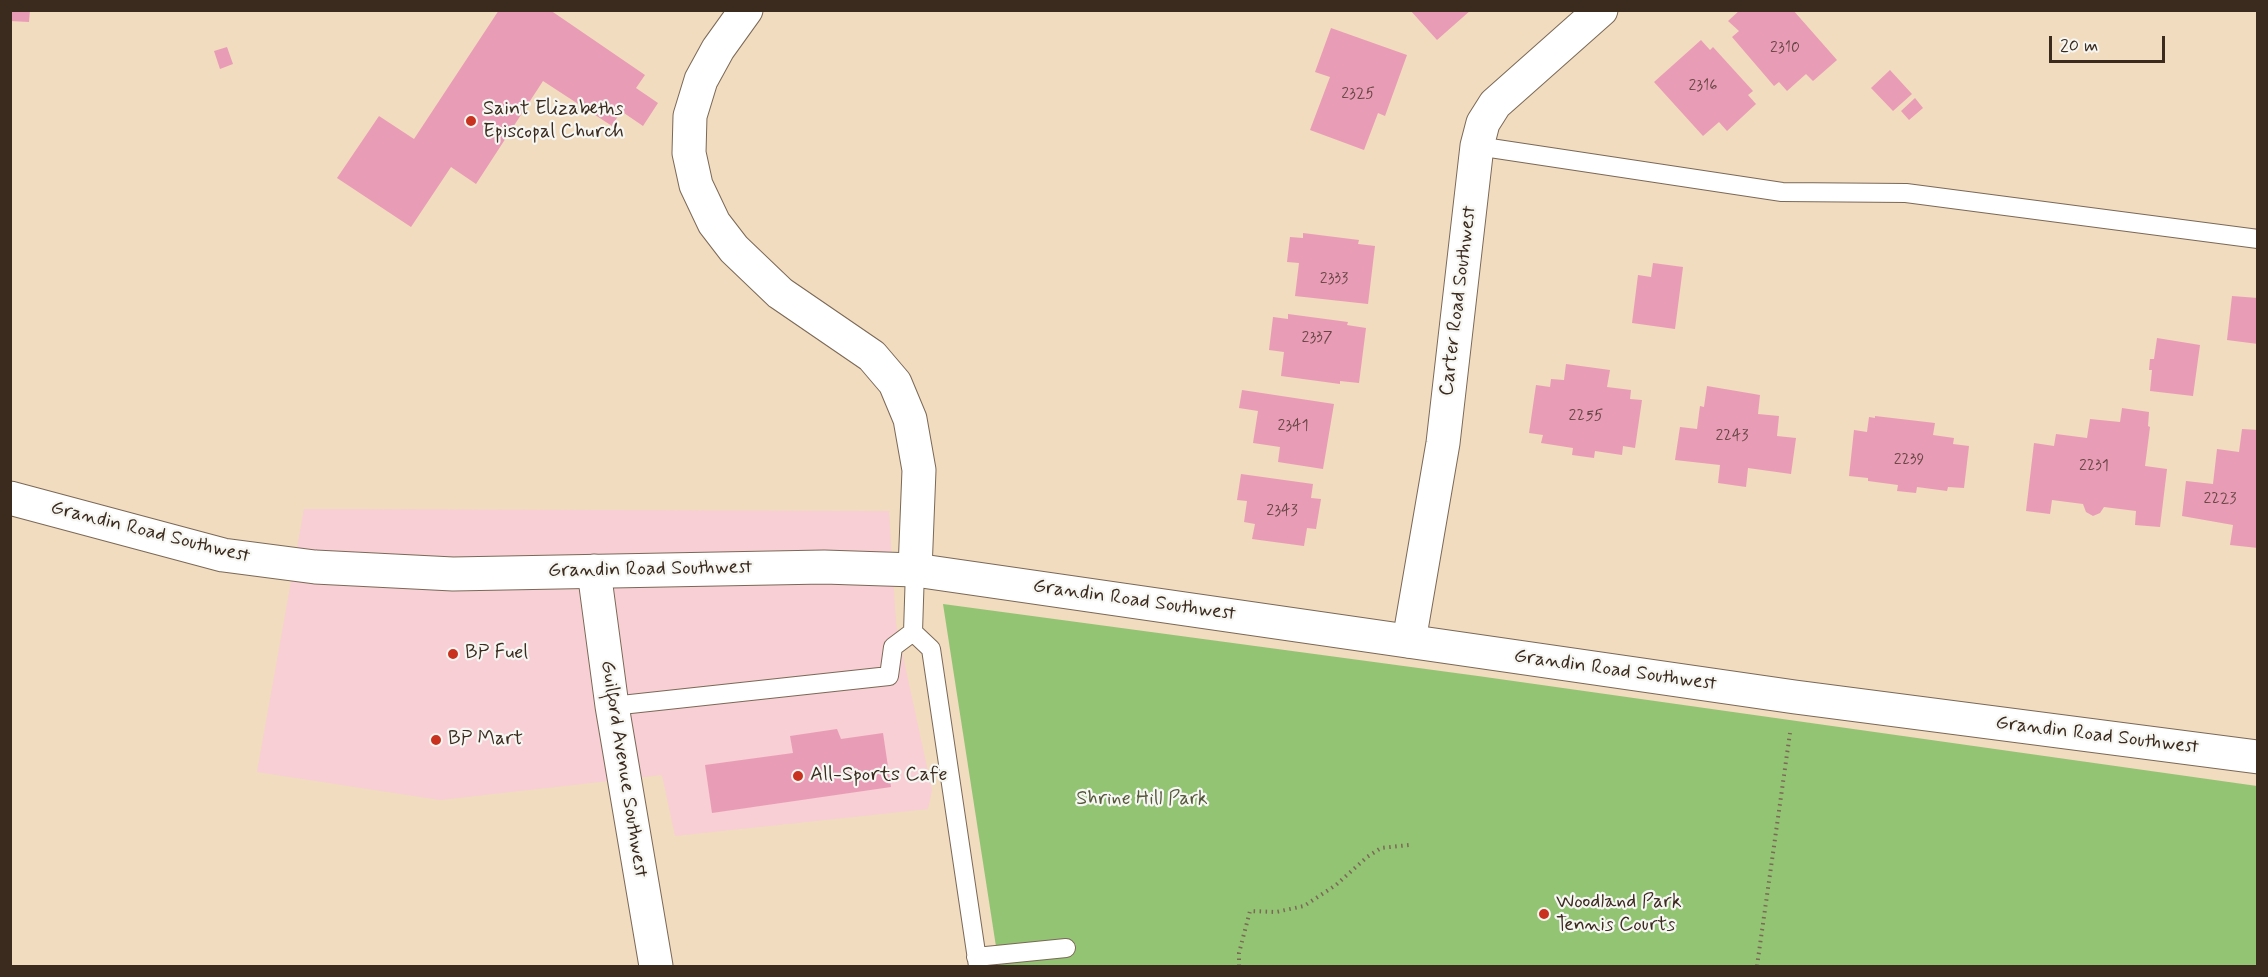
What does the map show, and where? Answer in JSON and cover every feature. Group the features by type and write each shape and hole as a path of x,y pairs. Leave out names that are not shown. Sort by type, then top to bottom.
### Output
{"street":[{"path":"746,10 718,49 701,80 690,116 690,153 696,185 714,223 734,249 780,293 872,356 895,383 910,419 919,470 915,570"},
{"name":"Carter Road Southwest","path":"1409,641 1443,443 1477,146 1484,123 1495,104 1600,10"},
{"name":"Grandin Road Southwest","path":"10,498 223,555 315,567 453,574 824,567 915,570 1795,697 2258,758"},
{"name":"Guilford Avenue Southwest","path":"594,571 612,706 656,966"}],"lane":[{"path":"1477,146 1782,192 1906,193 2258,239"},
{"path":"915,570 914,632 931,650 977,962 1066,948"},
{"path":"612,706 889,676 893,647 914,632"}],"path":[{"path":"1757,966 1795,697"},
{"path":"1239,966 1239,953 1250,911 1276,912 1305,906 1336,885 1367,857 1381,848 1409,845"}],"shaded area":[{"path":"304,509 889,511 896,624 932,790 928,809 675,836 662,775 440,800 257,772"}],"green space":[{"name":"Shrine Hill Park","path":"943,604 1478,676 2257,786 2257,966 999,966"}],"building":[{"path":"10,10 30,10 29,22 10,21"},
{"name":"Saint Elizabeths Episcopal Church","path":"499,10 550,10 645,75 636,88 658,103 643,126 621,111 612,126 543,81 476,184 451,167 411,227 337,178 379,116 414,139"},
{"path":"1410,10 1471,10 1437,40"},
{"path":"1740,10 1793,10 1837,60 1813,81 1806,74 1787,91 1779,82 1774,86 1732,37 1739,31 1728,21"},
{"path":"1331,28 1407,55 1385,116 1378,113 1364,150 1310,130 1330,77 1315,72"},
{"path":"1701,40 1710,50 1713,47 1753,91 1748,95 1756,104 1727,131 1719,122 1703,136 1654,82"},
{"path":"227,47 233,64 220,69 214,51"},
{"path":"1890,70 1912,94 1893,111 1871,88"},
{"path":"1915,98 1923,108 1909,120 1901,111"},
{"path":"1303,233 1359,240 1358,244 1375,246 1368,304 1295,296 1299,263 1287,262 1290,237 1303,238"},
{"path":"1653,263 1683,267 1675,329 1632,323 1638,275 1651,277"},
{"path":"2232,296 2258,298 2258,344 2227,340"},
{"path":"1288,314 1348,322 1347,325 1366,328 1359,383 1340,381 1340,384 1281,376 1284,352 1269,350 1273,317 1288,319"},
{"path":"2157,338 2200,345 2193,396 2150,391 2152,370 2149,370 2150,359 2154,359"},
{"path":"1566,364 1610,370 1607,387 1631,390 1630,399 1642,400 1635,448 1623,446 1622,455 1595,451 1594,458 1572,455 1573,448 1541,443 1543,435 1529,433 1536,385 1550,387 1551,379 1564,380"},
{"path":"1707,386 1760,395 1758,414 1779,416 1777,436 1796,438 1791,474 1748,468 1746,487 1718,483 1720,465 1675,460 1680,427 1697,429 1700,406 1704,407"},
{"path":"1242,390 1334,404 1323,469 1278,462 1280,447 1253,443 1258,411 1239,408"},
{"path":"2122,408 2149,412 2148,426 2150,427 2145,466 2167,469 2160,527 2135,525 2136,511 2104,507 2100,513 2093,516 2086,512 2083,504 2052,500 2050,514 2026,511 2034,443 2054,446 2056,434 2087,438 2090,419 2120,422"},
{"path":"1875,416 1935,423 1933,435 1954,438 1953,444 1969,446 1964,488 1948,487 1947,491 1917,487 1916,493 1897,491 1898,485 1849,476 1854,430 1867,432 1869,417 1875,418"},
{"path":"2242,429 2258,430 2258,548 2230,545 2233,525 2182,516 2186,481 2213,484 2217,449 2239,452"},
{"path":"1241,474 1313,484 1311,498 1321,499 1316,529 1307,528 1304,546 1252,539 1255,524 1244,522 1247,501 1237,500"},
{"name":"All-Sports Cafe","path":"837,729 841,739 883,733 891,787 712,813 705,765 793,753 790,736"}],"place":[{"name":"Saint Elizabeths Episcopal Church","path":"471,121"},
{"name":"BP Fuel","path":"453,654"},
{"name":"BP Mart","path":"436,740"},
{"name":"All-Sports Cafe","path":"798,776"},
{"name":"Woodland Park Tennis Courts","path":"1544,914"}]}
